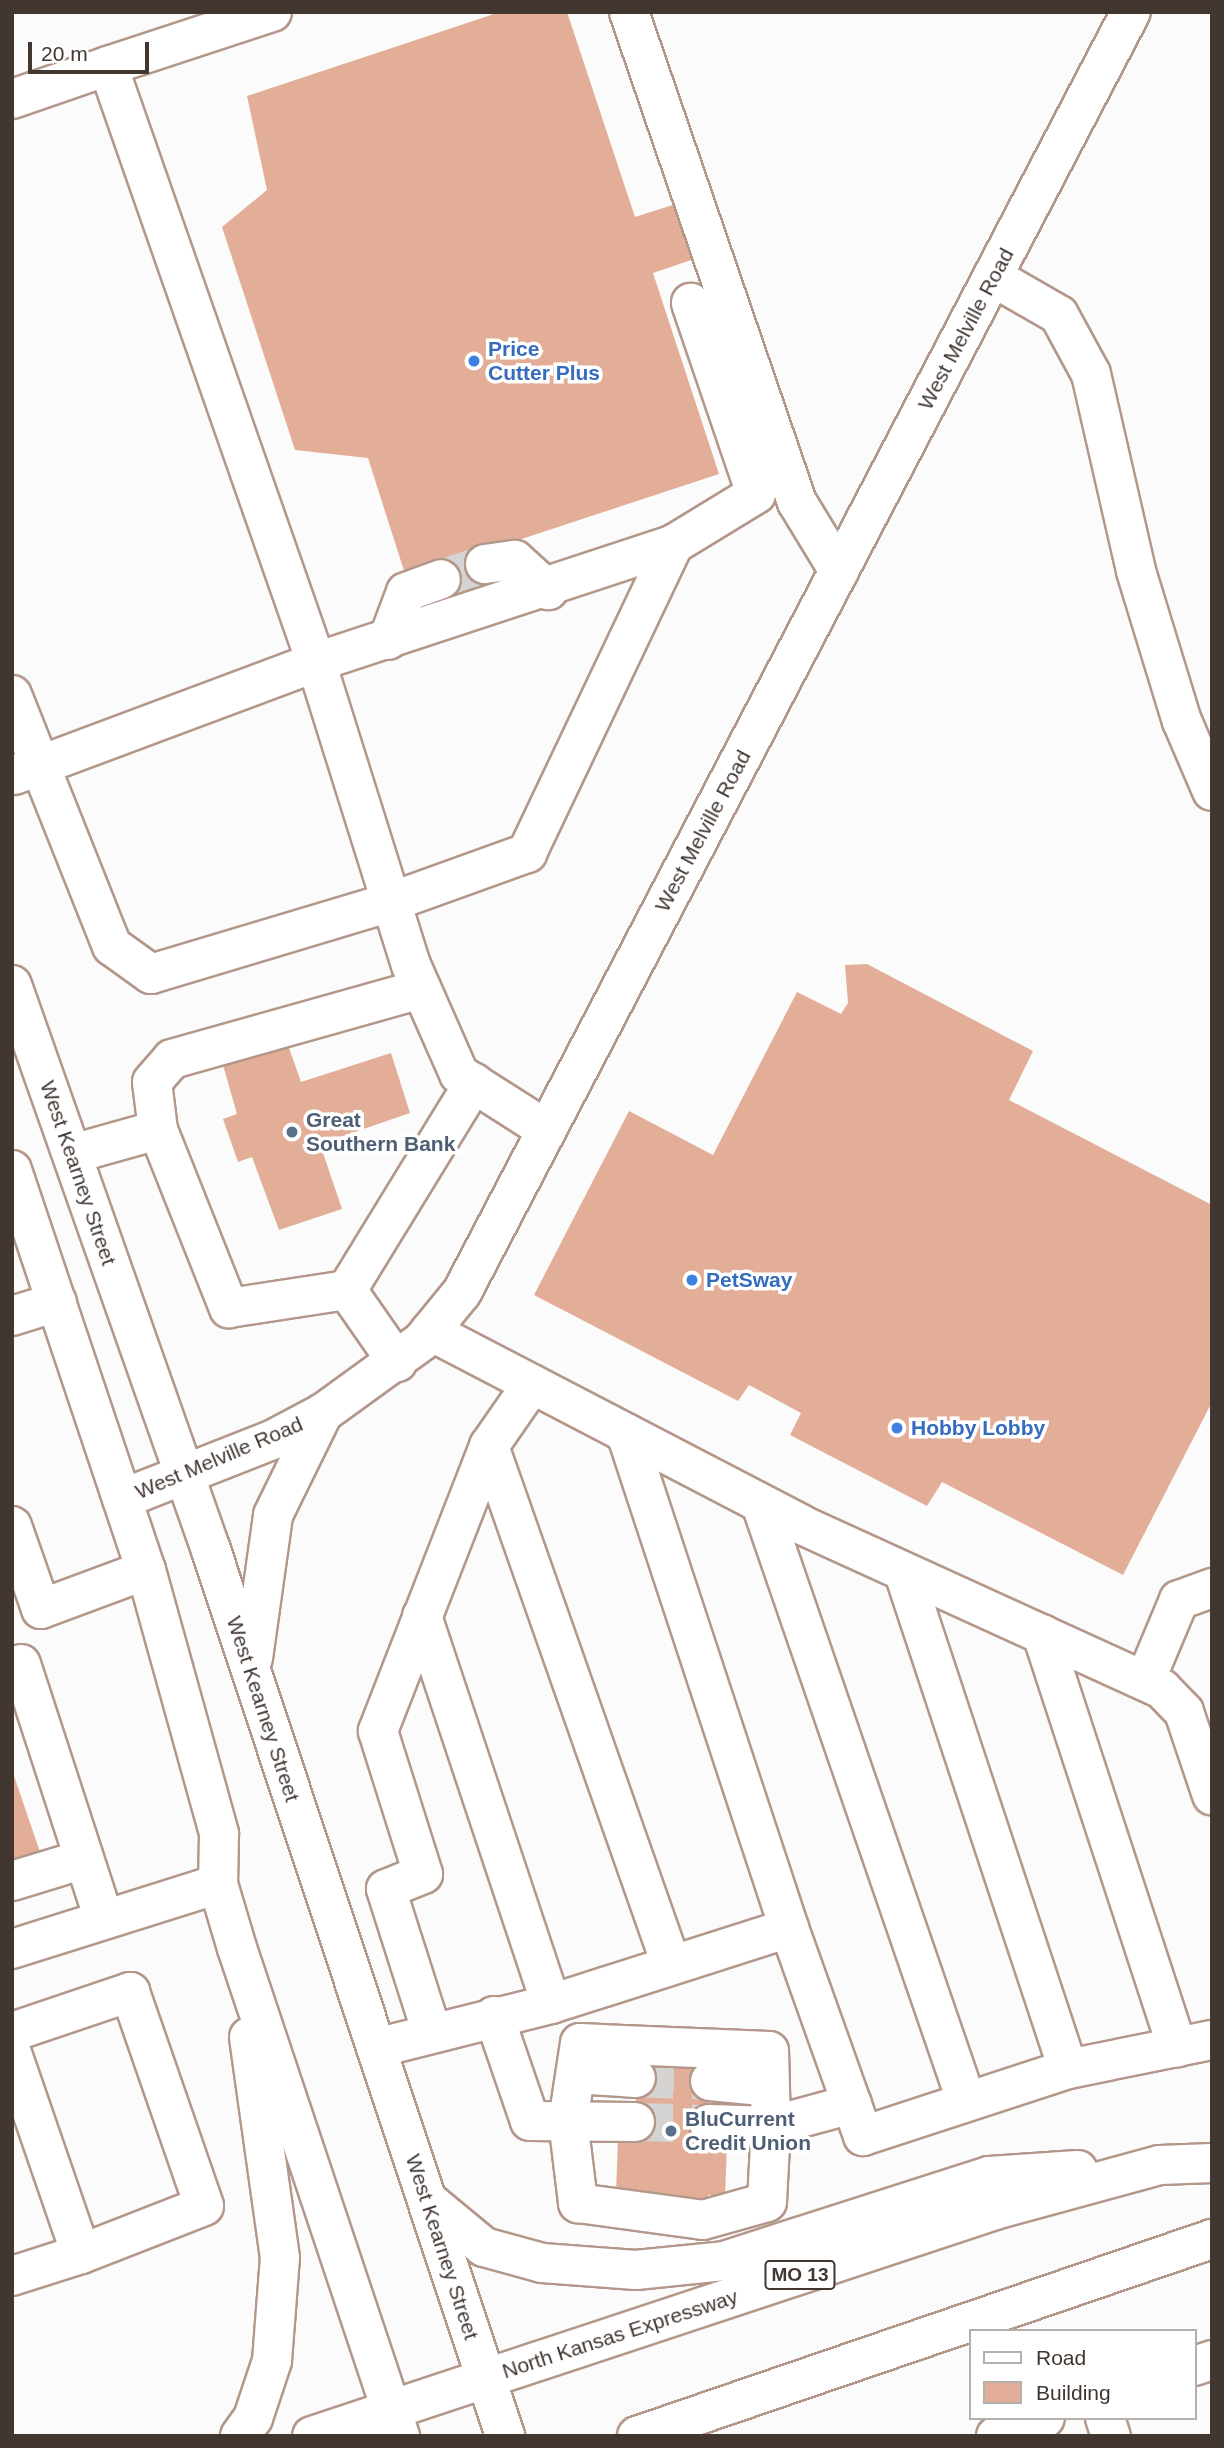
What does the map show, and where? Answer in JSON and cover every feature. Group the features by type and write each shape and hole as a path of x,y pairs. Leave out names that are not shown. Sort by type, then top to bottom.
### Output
{"main road":[{"path":"12,99 272,12"},
{"path":"629,12 797,502 839,571"},
{"name":"West Melville Road","path":"122,1499 323,1413 397,1362 430,1331 495,1237 547,1130 1131,12"},
{"path":"108,66 316,662 421,989 459,1074 547,1130"},
{"path":"993,278 1059,315 1091,374 1136,571 1182,721 1212,791"},
{"path":"24,772 316,662 548,590 674,544 756,494 691,303"},
{"path":"12,695 24,772 112,946 151,974 391,902 527,853 674,544"},
{"path":"485,564 515,560 548,590"},
{"path":"388,640 406,592 441,579"},
{"name":"West Kearney Street","path":"12,985 184,1474 505,2436"},
{"path":"421,989 172,1059 152,1083 158,1130 229,1308 347,1290 474,1083"},
{"path":"72,1154 158,1130"},
{"path":"12,1170 146,1570 219,1834 218,1884 237,1948 396,2423"},
{"path":"347,1290 397,1362"},
{"path":"12,1316 57,1302"},
{"path":"430,1331 761,1504 904,1573 1145,1681 1184,1712 1212,1795"},
{"path":"431,2030 386,1889 423,1874 377,1731 489,1447 533,1384"},
{"path":"251,1678 273,1515 323,1413"},
{"path":"626,1433 789,1928 863,2136 965,2097 1068,2069 1194,2044 1042,1634"},
{"path":"489,1447 670,1964"},
{"path":"761,1504 965,2097"},
{"path":"12,1526 41,1609 146,1570"},
{"path":"904,1573 1068,2069"},
{"path":"1145,1681 1179,1600 1212,1588"},
{"path":"422,1616 551,2004"},
{"path":"21,1664 104,1920"},
{"path":"12,1881 84,1858"},
{"path":"12,1949 218,1884"},
{"path":"376,2048 431,2030 551,2004 789,1928"},
{"path":"237,1948 280,2258 272,2361 240,2436"},
{"path":"12,2032 130,1992 204,2206 81,2254 12,2276"},
{"path":"495,2017 530,2121 635,2122"},
{"path":"12,2054 81,2254"},
{"path":"578,2058 568,2121 578,2203 702,2220 767,2202 771,2126 769,2069"},
{"path":"578,2058 769,2069"},
{"path":"578,2058 636,2078"},
{"path":"710,2081 769,2069"},
{"path":"709,2124 771,2126 852,2104"},
{"name":"North Kansas Expressway","path":"312,2436 396,2423 486,2378 995,2210 1160,2165 1212,2163"},
{"path":"427,2200 484,2247 542,2263 636,2270 724,2261 989,2176 1160,2165"},
{"path":"637,2436 976,2326 1212,2239"},
{"path":"1005,2430 1038,2420"}],"building":[{"name":"Price Cutter Plus","path":"500,12 567,12 635,217 685,201 703,256 653,273 719,474 406,577 368,458 295,450 222,227 267,190 247,96"},
{"path":"867,964 1033,1051 1009,1100 1212,1205 1212,1402 1123,1575 942,1482 927,1506 790,1435 801,1413 749,1385 738,1401 534,1295 629,1111 713,1155 797,992 841,1014 848,1003 845,965"},
{"name":"Great Southern Bank","path":"288,1045 301,1082 391,1053 410,1113 320,1144 342,1209 279,1230 252,1157 238,1162 223,1119 237,1114 223,1065"},
{"path":"12,1770 40,1852 12,1861"},
{"name":"BluCurrent Credit Union","path":"638,2051 711,2055 708,2146 727,2146 725,2196 708,2195 707,2208 616,2193 618,2138 634,2139"}],"tunnel":[{"path":"441,579 485,564"},
{"path":"636,2078 710,2081"},
{"path":"635,2122 709,2124"}],"place":[{"name":"Price Cutter Plus","path":"474,361"},
{"name":"Great Southern Bank","path":"292,1132"},
{"name":"PetSway","path":"692,1280"},
{"name":"Hobby Lobby","path":"897,1428"},
{"name":"BluCurrent Credit Union","path":"671,2131"}]}
